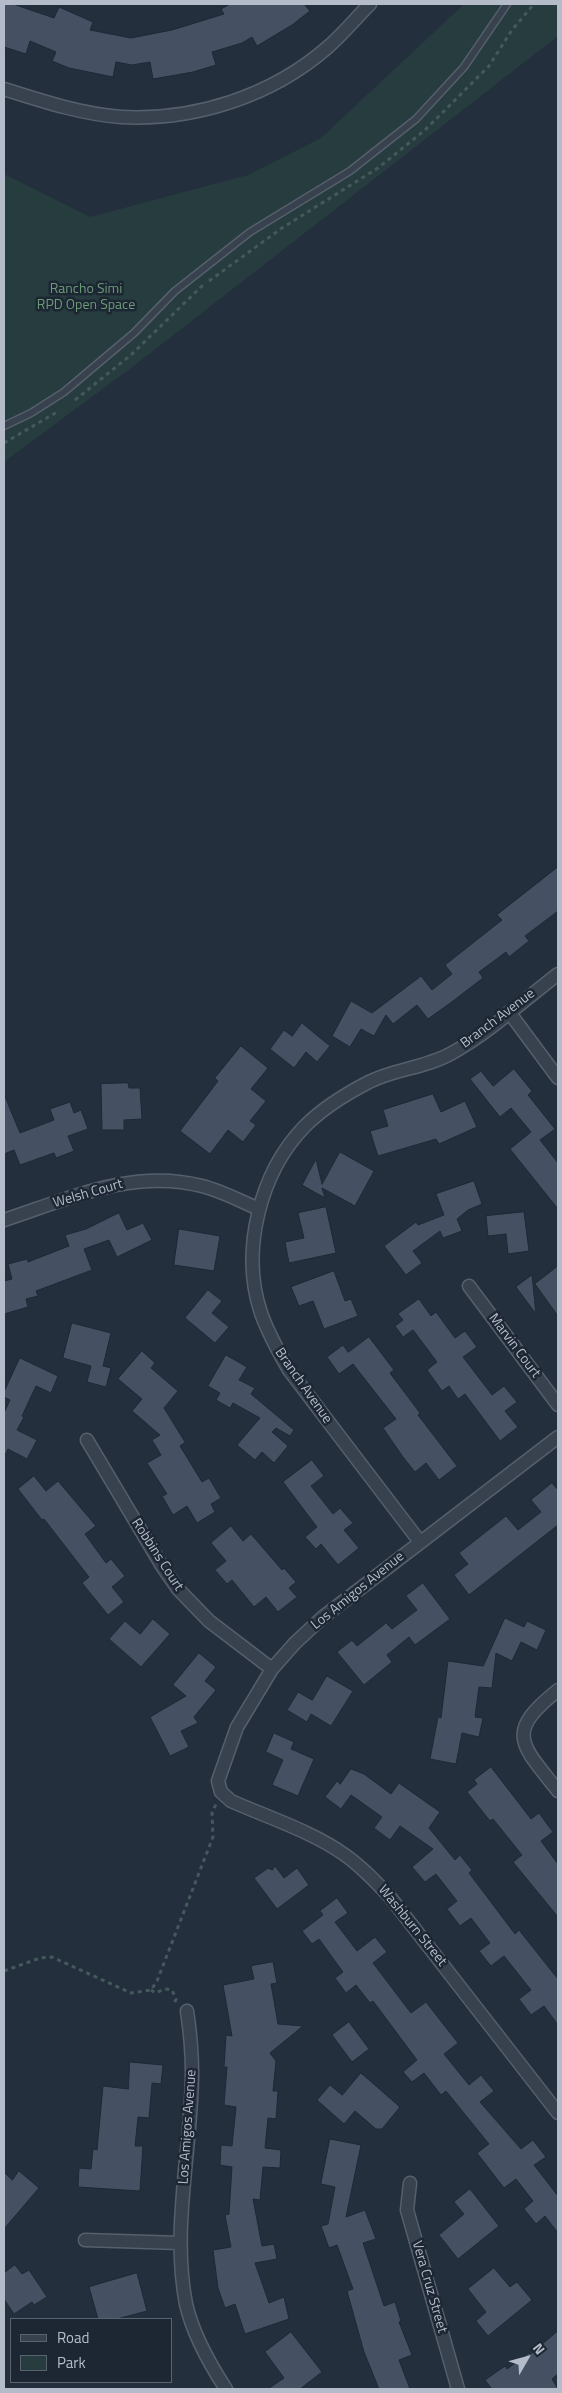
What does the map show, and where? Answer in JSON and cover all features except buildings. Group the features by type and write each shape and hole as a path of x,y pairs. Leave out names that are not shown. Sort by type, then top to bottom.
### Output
{"street":[{"path":"4,89 70,109 120,117 160,117 193,113 231,103 272,85 301,68 328,47 370,4"},
{"name":"Branch Avenue","path":"420,1542 289,1370 272,1342 260,1311 253,1276 253,1244 259,1210 270,1178 286,1150 304,1127 328,1105 369,1082 425,1065 451,1054 474,1039 558,974"},
{"path":"509,1012 558,1078"},
{"name":"Welsh Court","path":"4,1220 101,1187 143,1180 170,1181 201,1186 222,1192 259,1210"},
{"name":"Marvin Court","path":"469,1286 558,1405"},
{"name":"Los Amigos Avenue","path":"221,1792 218,1781 237,1727 272,1669 295,1643 323,1617 558,1437"},
{"name":"Robbins Court","path":"87,1440 162,1566 178,1589 209,1621 272,1669"},
{"path":"558,1690 535,1708 527,1718 524,1731 525,1744 531,1756 558,1791"},
{"name":"Washburn Street","path":"221,1792 231,1801 316,1839 344,1854 368,1873 390,1897 558,2113"},
{"name":"Los Amigos Avenue","path":"187,2011 192,2073 180,2243 181,2274 196,2336 211,2367 226,2389"},
{"name":"Vera Cruz Street","path":"410,2183 407,2210 458,2389"},
{"path":"85,2240 180,2243"}],"lane":[{"path":"4,426 31,413 64,392 134,332 174,291 250,232 350,171 416,119 464,67 507,4"}],"path":[{"path":"72,402 131,355 206,283 282,228 378,168 425,130 489,66 512,30 534,4"},
{"path":"4,442 43,422 65,407"},
{"path":"151,1990 158,1981 213,1836 212,1813 221,1792"},
{"path":"4,1971 40,1958 52,1957 131,1993 151,1990 155,1993 165,1989 172,1990 176,1999 172,2010 175,2013 187,2011"}],"green space":[{"name":"Rancho Simi RPD Open Space","path":"464,4 558,4 558,36 135,365 4,462 4,174 90,217 248,175 321,138"}]}
